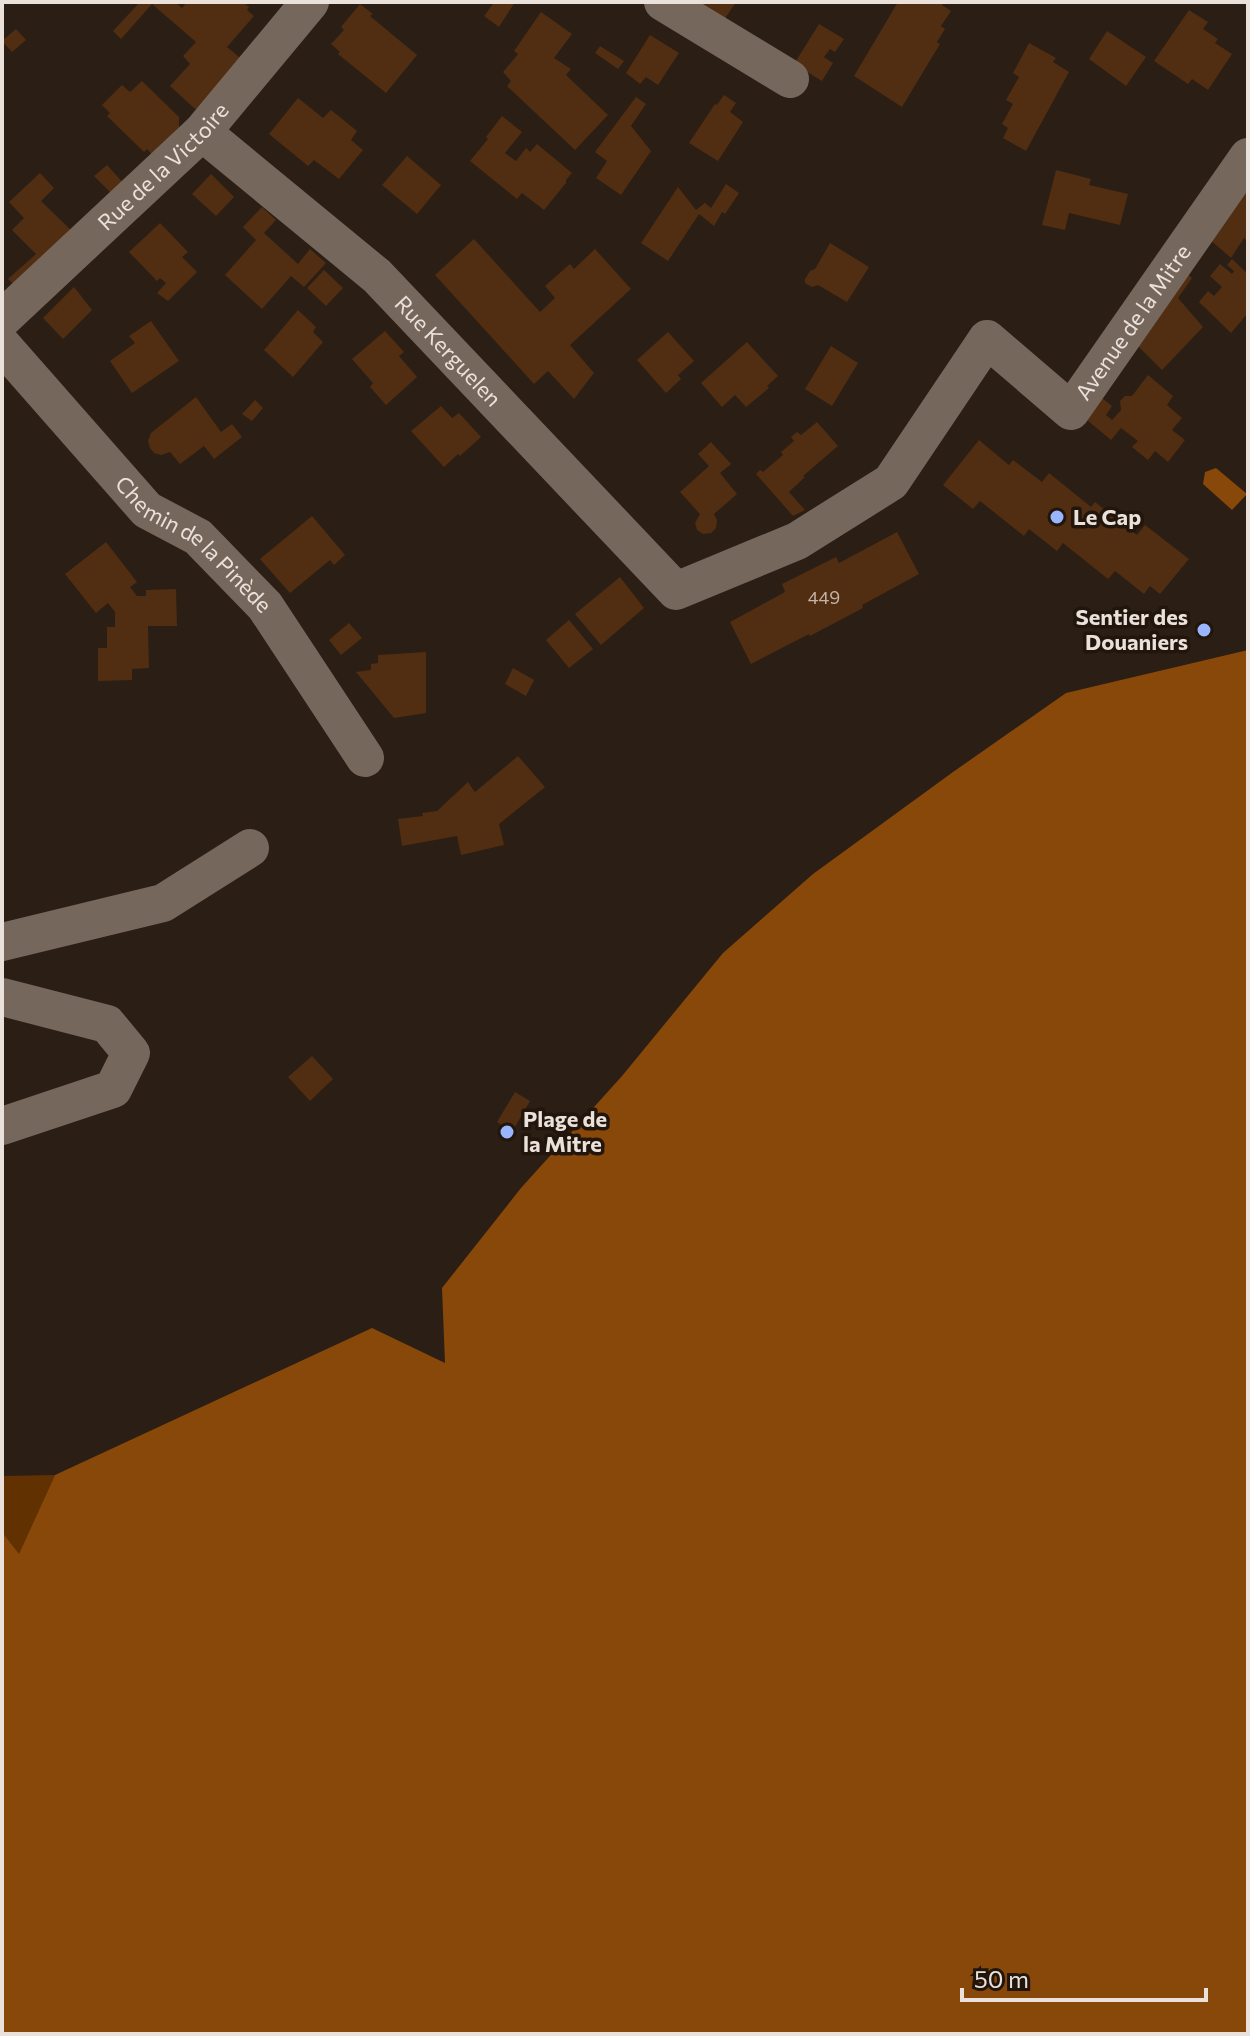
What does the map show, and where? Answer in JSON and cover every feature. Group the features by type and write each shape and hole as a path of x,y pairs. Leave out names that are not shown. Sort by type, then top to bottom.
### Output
{"street":[{"name":"Rue de la Victoire","path":"2,319 202,132 310,2"},
{"path":"663,2 790,79"},
{"name":"Rue Kerguelen","path":"202,132 377,276 676,591"},
{"name":"Avenue de la Mitre","path":"676,591 797,541 891,482 987,339 1071,411 1248,157"},
{"name":"Chemin de la Pinède","path":"2,345 147,510 198,537 265,606 365,758"},
{"path":"2,942 163,903 250,848"},
{"path":"2,997 107,1024 131,1053 113,1089 2,1126"}],"shaded area":[{"path":"1216,468 1247,494 1232,510 1203,484 1205,472"},
{"path":"1248,650 1248,2034 2,2034 2,1532 19,1554 55,1475 372,1328 445,1363 442,1288 521,1188 622,1076 723,953 813,874 1066,693"},
{"path":"55,1475 19,1555 2,1532 2,1476"}],"building":[{"path":"140,2 175,2 182,8 187,2 243,2 249,7 247,10 254,16 227,47 244,61 206,107 195,109 170,86 190,64 183,56 196,42 152,4 121,39 113,31"},
{"path":"490,2 515,2 499,27 484,16 493,4"},
{"path":"695,2 736,2 724,20"},
{"path":"898,2 944,2 942,5 951,11 941,26 945,29 937,42 940,44 902,107 854,76"},
{"path":"360,4 417,55 386,93 338,54 340,52 331,44"},
{"path":"1189,10 1208,22 1203,29 1218,39 1215,43 1232,54 1208,90 1192,79 1188,84 1154,61"},
{"path":"541,12 572,34 554,58 571,69 566,75 608,115 575,150 507,86 511,81 503,72 518,54 514,51"},
{"path":"819,24 844,39 835,52 830,49 824,57 833,63 822,81 794,64"},
{"path":"16,29 26,40 12,52 2,41"},
{"path":"1107,31 1146,57 1126,86 1089,59"},
{"path":"650,35 679,53 658,85 646,77 640,84 626,73"},
{"path":"1029,43 1056,58 1053,62 1069,72 1026,151 1003,138 1008,128 1002,124 1013,104 1006,100 1019,77 1013,73"},
{"path":"600,46 624,61 618,69 595,53"},
{"path":"142,81 179,117 179,135 155,157 147,149 144,152 107,116 110,113 102,105 122,85 130,92"},
{"path":"724,95 736,103 730,112 743,122 718,161 689,143"},
{"path":"636,97 646,104 631,126 651,151 621,195 596,178 607,161 595,152"},
{"path":"298,98 323,118 331,110 357,131 351,140 363,150 339,179 314,160 308,166 269,134"},
{"path":"502,116 522,132 505,153 516,161 526,148 530,152 537,144 572,173 544,210 522,193 517,199 470,161"},
{"path":"407,156 441,185 417,214 382,185"},
{"path":"107,165 126,186 115,197 94,176"},
{"path":"1056,170 1091,179 1089,185 1128,194 1120,225 1069,213 1065,230 1042,225"},
{"path":"40,173 54,188 41,201 76,235 19,289 8,279 36,254 12,230 24,218 9,202"},
{"path":"211,174 234,197 216,216 192,194"},
{"path":"726,184 739,193 725,214 722,212 714,226 699,214 668,261 641,243 678,187 696,210 705,203 711,208"},
{"path":"1248,184 1248,242 1244,238 1231,258 1208,238"},
{"path":"262,207 276,220 264,233 298,264 310,249 326,263 304,287 291,276 262,309 225,275 256,240 243,227"},
{"path":"160,223 188,252 182,257 197,272 168,301 157,293 166,283 160,278 157,281 129,252"},
{"path":"474,239 540,312 555,298 545,286 570,264 574,269 595,249 631,289 570,345 594,373 574,399 548,371 534,384 435,275"},
{"path":"830,243 869,267 847,302 818,285 812,287 805,283"},
{"path":"1232,259 1248,274 1248,313 1231,333 1199,302 1208,291 1214,296 1222,287 1210,276 1220,264 1232,274 1234,271 1227,265"},
{"path":"324,270 343,288 326,306 307,288"},
{"path":"1185,272 1192,278 1178,298 1203,327 1162,370 1137,345"},
{"path":"74,287 92,310 63,339 43,318"},
{"path":"298,310 316,327 313,332 323,342 293,377 264,350"},
{"path":"151,321 179,361 132,393 110,361 135,343 129,336"},
{"path":"385,331 404,352 399,356 417,377 386,405 370,387 373,383 352,359"},
{"path":"668,332 694,361 678,375 681,379 666,393 637,360"},
{"path":"747,342 778,376 746,407 735,395 722,407 701,383"},
{"path":"831,346 858,363 832,406 805,389"},
{"path":"1148,375 1173,396 1167,405 1182,418 1172,430 1185,440 1168,462 1155,451 1148,460 1132,447 1138,441 1121,428 1111,440 1087,420 1102,398 1112,406 1106,415 1112,420 1121,410 1120,401 1125,396 1132,396"},
{"path":"196,397 221,432 232,424 242,437 214,459 204,446 180,464 170,452 161,455 154,453 148,441 151,433"},
{"path":"255,400 263,408 252,421 242,414"},
{"path":"441,406 452,418 459,413 481,437 444,467 411,431"},
{"path":"817,422 838,446 789,492 805,510 793,516 756,474 783,455 781,452 794,441 791,437 797,432 801,435"},
{"name":"Le Cap","path":"979,440 1009,465 1013,460 1042,482 1049,473 1091,507 1095,502 1137,535 1145,525 1189,559 1160,594 1150,586 1144,594 1115,571 1108,579 1063,543 1057,551 1029,529 1024,536 980,501 973,509 943,485"},
{"path":"711,442 731,464 720,473 737,494 714,514 716,528 711,533 703,534 697,530 695,523 700,514 680,492 709,466 698,454"},
{"path":"312,516 345,555 334,565 330,560 290,593 260,559"},
{"path":"897,532 919,574 862,605 863,608 751,664 730,622 785,592 782,584 836,557 839,563"},
{"path":"106,542 137,582 130,587 137,596 146,596 146,590 176,589 177,626 148,626 149,668 132,669 132,680 98,681 98,648 107,648 107,627 115,627 115,612 108,603 96,613 65,574"},
{"path":"620,577 644,608 601,645 575,614"},
{"path":"569,620 593,649 569,668 546,640"},
{"path":"349,623 362,638 341,655 329,640"},
{"path":"426,652 426,713 394,718 356,672 371,670 371,664 378,663 378,655"},
{"path":"513,668 534,680 526,696 505,684"},
{"path":"518,756 545,787 499,824 504,845 461,855 457,836 402,846 398,819 437,811 468,782 475,792"},
{"path":"312,1056 333,1079 310,1101 288,1077"},
{"path":"515,1092 530,1101 512,1132 497,1122"}],"place":[{"name":"Le Cap","path":"1057,517"},
{"name":"Sentier des Douaniers","path":"1204,630"},
{"name":"Plage de la Mitre","path":"507,1132"}]}
